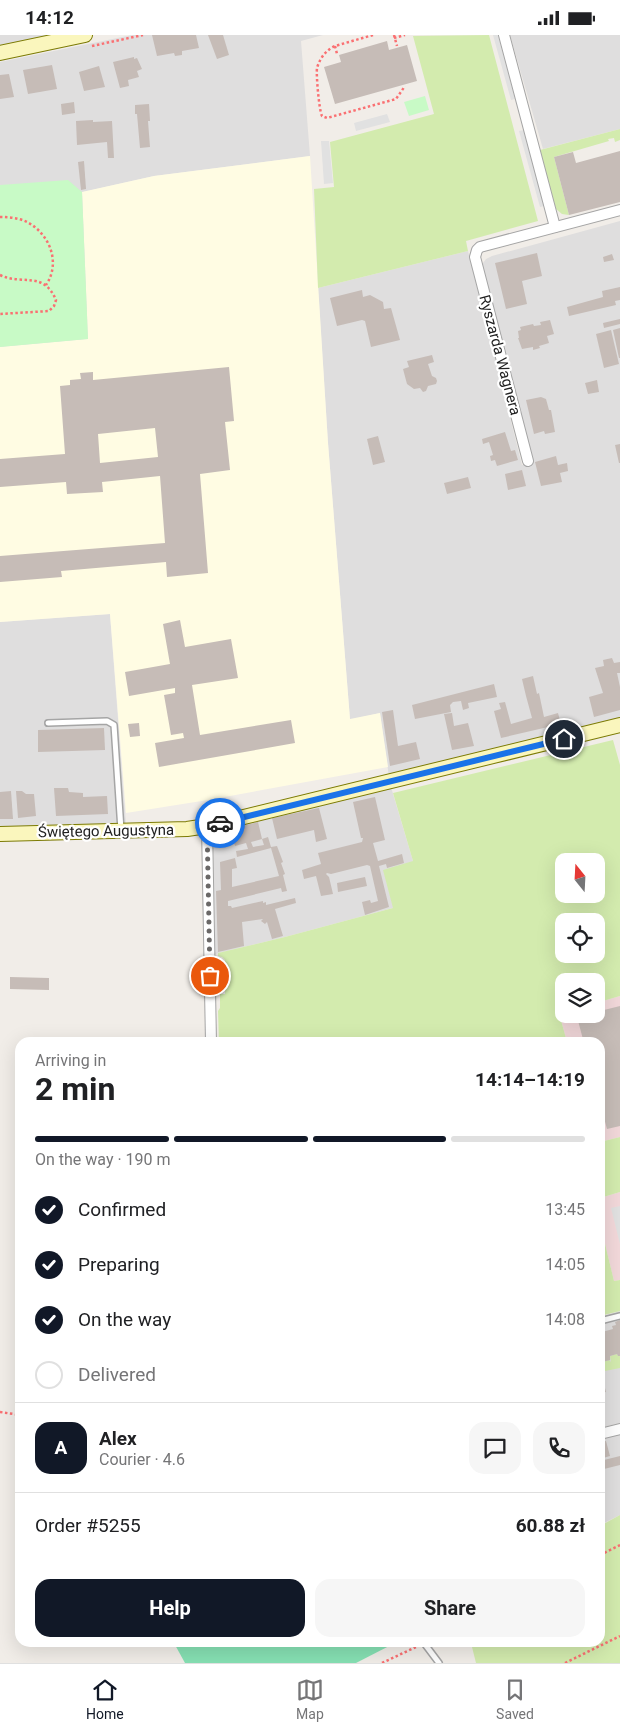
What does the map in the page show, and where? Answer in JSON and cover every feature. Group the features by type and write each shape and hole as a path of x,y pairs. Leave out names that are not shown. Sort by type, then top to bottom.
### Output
{"street":[{"path":"0,53 85,35"},
{"path":"504,35 555,227 620,210"},
{"name":"Ryszarda Wagnera","path":"528,461 475,257 477,250 555,227"},
{"name":"Świętego Augustyna","path":"0,834 187,829 207,826 620,725"},
{"path":"207,826 211,1037"},
{"path":"605,1433 620,1429"}],"lane":[{"path":"48,723 108,721 114,725 121,831"},
{"path":"605,1320 620,1316"},
{"path":"427,1647 439,1663"}],"path":[{"path":"373,35 329,48 324,55 317,68 320,114 324,118 396,99 405,85"},
{"path":"396,46 394,36 405,35"},
{"path":"335,46 337,54"},
{"path":"0,217 10,217 27,222 42,233 49,245 54,264 51,278 46,285"},
{"path":"0,275 7,278 34,279 49,287 56,300 54,306 49,311 0,314"},
{"path":"0,1412 15,1414"},
{"path":"605,1552 620,1545"},
{"path":"605,1644 620,1636"},
{"path":"382,1663 416,1647"},
{"path":"566,1663 598,1647"}],"shaded area":[{"path":"0,35 52,35 0,46"},
{"path":"132,35 323,35 301,41 310,156 154,176 83,192 88,339 0,347 0,62"},
{"path":"493,35 498,35 515,99 511,100"},
{"path":"510,35 620,35 620,129 543,149"},
{"path":"387,114 390,122 356,131 354,123"},
{"path":"524,130 544,206 540,207 519,131"},
{"path":"321,141 329,141 333,183 324,184"},
{"path":"310,156 328,443 350,719 380,713 388,767 126,813 110,614 0,622 0,347 88,339 82,192 154,176"},
{"path":"620,221 620,719 389,777 380,713 350,720 318,288 468,251 522,465 533,462 482,269 483,263 492,256"},
{"path":"110,614 126,824 0,828 0,622"},
{"path":"391,787 413,861 393,908 215,954 213,840 217,830"},
{"path":"620,996 620,1137 605,1141 605,1037 566,1037 562,1023 605,1023 605,1000"},
{"path":"620,1192 620,1280 614,1281 605,1244 605,1196"},
{"path":"620,1206 620,1244 611,1208"},
{"path":"620,1311 620,1423 605,1427 605,1316"},
{"path":"620,1433 620,1515 605,1522 605,1437"}],"green space":[{"path":"489,35 538,221 466,241 468,251 318,288 314,189 334,187 330,142 434,114 413,36"},
{"path":"425,96 429,110 409,116 404,102"},
{"path":"620,129 620,140 615,142 614,138 608,139 609,141 554,157 569,215 562,214 556,209 540,150"},
{"path":"68,180 82,192 88,339 0,347 0,185"},
{"path":"613,740 620,765 620,996 605,1000 605,973 555,973 555,1023 562,1023 566,1037 219,1037 218,1011 220,1008 220,994 225,994 225,960 218,956 218,953 393,908 383,870 413,861 393,793"},
{"path":"620,1137 620,1192 605,1196 605,1141"},
{"path":"605,1244 614,1281 620,1280 620,1311 605,1315"},
{"path":"617,1354 620,1356 620,1368 605,1371 605,1361 609,1360 611,1362 610,1356"},
{"path":"620,1515 620,1663 476,1663 472,1647 605,1647 605,1523"},
{"path":"176,1647 387,1647 356,1663 185,1663"}],"building":[{"path":"152,35 196,35 199,48 182,51 182,55 175,56 174,53 157,56"},
{"path":"208,35 223,35 229,55 217,59"},
{"path":"387,41 389,50 407,45 417,81 335,104 324,67 341,62 339,55"},
{"path":"134,57 134,59 137,58 142,69 137,71 139,77 128,80 129,86 120,88 113,62"},
{"path":"52,65 57,89 28,94 23,70"},
{"path":"99,66 105,87 84,91 79,72"},
{"path":"9,74 14,97 0,99 0,75"},
{"path":"74,102 75,113 62,115 61,104"},
{"path":"149,104 150,147 140,148 135,105"},
{"path":"93,120 93,122 112,121 114,158 108,158 107,142 77,145 76,121"},
{"path":"620,151 620,202 569,215 554,157 573,152 576,163"},
{"path":"84,161 86,189 81,190 78,162"},
{"path":"537,253 542,276 522,281 527,304 506,309 495,263"},
{"path":"612,254 614,260 604,262 603,257"},
{"path":"620,287 620,300 615,301 616,305 569,316 567,307 603,297 602,291"},
{"path":"362,290 363,297 370,295 383,302 384,309 391,308 400,340 371,347 365,321 362,320 337,326 330,298"},
{"path":"620,319 620,324 604,328 603,323"},
{"path":"550,320 554,334 547,336 549,343 533,350 533,347 522,349 518,338 518,331 521,330 520,327 533,324 534,326 541,325 540,322"},
{"path":"620,328 620,358 619,358 613,330"},
{"path":"611,330 619,364 604,368 596,334"},
{"path":"432,355 434,362 428,364 432,376 436,378 436,384 428,386 426,391 423,392 420,388 414,389 407,384 403,369 409,367 407,361"},
{"path":"229,367 234,421 225,422 230,470 200,474 208,573 167,577 166,562 61,571 62,577 0,582 0,556 165,543 160,476 102,482 103,492 67,494 66,482 0,487 0,459 65,454 60,386 70,385 70,380 81,379 80,373 93,372 93,380","holes":["155,428 158,457 100,463 98,434"]},
{"path":"597,380 599,392 588,394 585,383"},
{"path":"541,397 546,399 549,410 551,410 555,432 545,434 544,431 534,434 526,400"},
{"path":"505,432 511,451 515,450 518,460 497,466 495,460 491,461 490,456 493,455 489,442 483,444 482,439"},
{"path":"378,436 385,462 373,465 367,439"},
{"path":"620,444 620,463 619,463 615,445"},
{"path":"556,456 558,465 567,463 568,471 560,473 562,482 541,486 535,462"},
{"path":"522,470 526,486 508,490 505,474"},
{"path":"468,477 471,488 447,494 444,483"},
{"path":"180,620 185,647 231,639 238,678 192,685 200,735 291,720 295,743 159,767 155,743 184,738 183,733 171,735 164,695 175,693 175,688 129,696 125,672 170,664 163,624"},
{"path":"612,658 614,663 620,662 620,673 617,673 620,687 620,710 594,717 589,697 603,693 595,668 604,666 603,660"},
{"path":"533,676 544,717 558,713 561,724 501,738 494,711 501,709 499,703 505,702 511,724 532,718 522,679"},
{"path":"494,684 497,697 468,703 469,708 463,710 461,701 453,702 450,705 451,712 415,719 412,705"},
{"path":"393,710 398,746 416,742 420,759 390,766 382,712"},
{"path":"452,713 454,726 468,723 474,746 452,750 444,714"},
{"path":"139,723 140,736 130,737 128,724"},
{"path":"104,728 105,750 38,752 38,730"},
{"path":"54,788 68,788 69,792 83,793 83,797 107,796 108,814 56,816"},
{"path":"11,791 13,819 0,819 0,792"},
{"path":"16,791 34,794 36,816 18,818"},
{"path":"375,797 385,840 373,843 378,861 402,854 404,863 387,868 386,864 379,866 389,907 365,915 362,902 370,900 371,903 378,901 370,866 367,865 331,874 327,873 333,894 321,896 316,876 304,879 302,870 321,864 318,853 362,842 363,838 361,838 353,802"},
{"path":"319,808 327,839 316,842 314,830 277,839 272,818"},
{"path":"258,822 262,839 268,837 271,847 277,846 283,862 281,863 285,874 283,875 287,891 282,892 281,888 228,901 228,906 232,908 263,901 263,903 266,902 266,905 295,898 296,903 275,909 283,936 272,939 267,922 265,924 261,921 263,919 242,922 244,946 218,952 216,891 221,890 220,862 235,858 237,868 232,869 232,887 279,876 271,848 237,857 236,851 248,849 246,843 235,846 230,829","holes":["262,839 264,845 253,847 251,842"]},
{"path":"365,877 367,886 338,892 337,883"},
{"path":"10,977 49,978 49,990 10,989"},
{"path":"620,1006 620,1126 607,1129 605,1122 605,1037 582,1037 579,1023 605,1023 605,1010"},
{"path":"620,1320 620,1356 617,1354 610,1356 610,1360 605,1361 605,1331 613,1329 612,1326 616,1325 615,1322"},
{"path":"605,1441 610,1456 605,1457"},
{"path":"620,1456 620,1465 605,1469 605,1460"}],"way so far":[{"path":"210,976 207,826 220,823"}],"route":[{"path":"220,823 564,739"}]}
